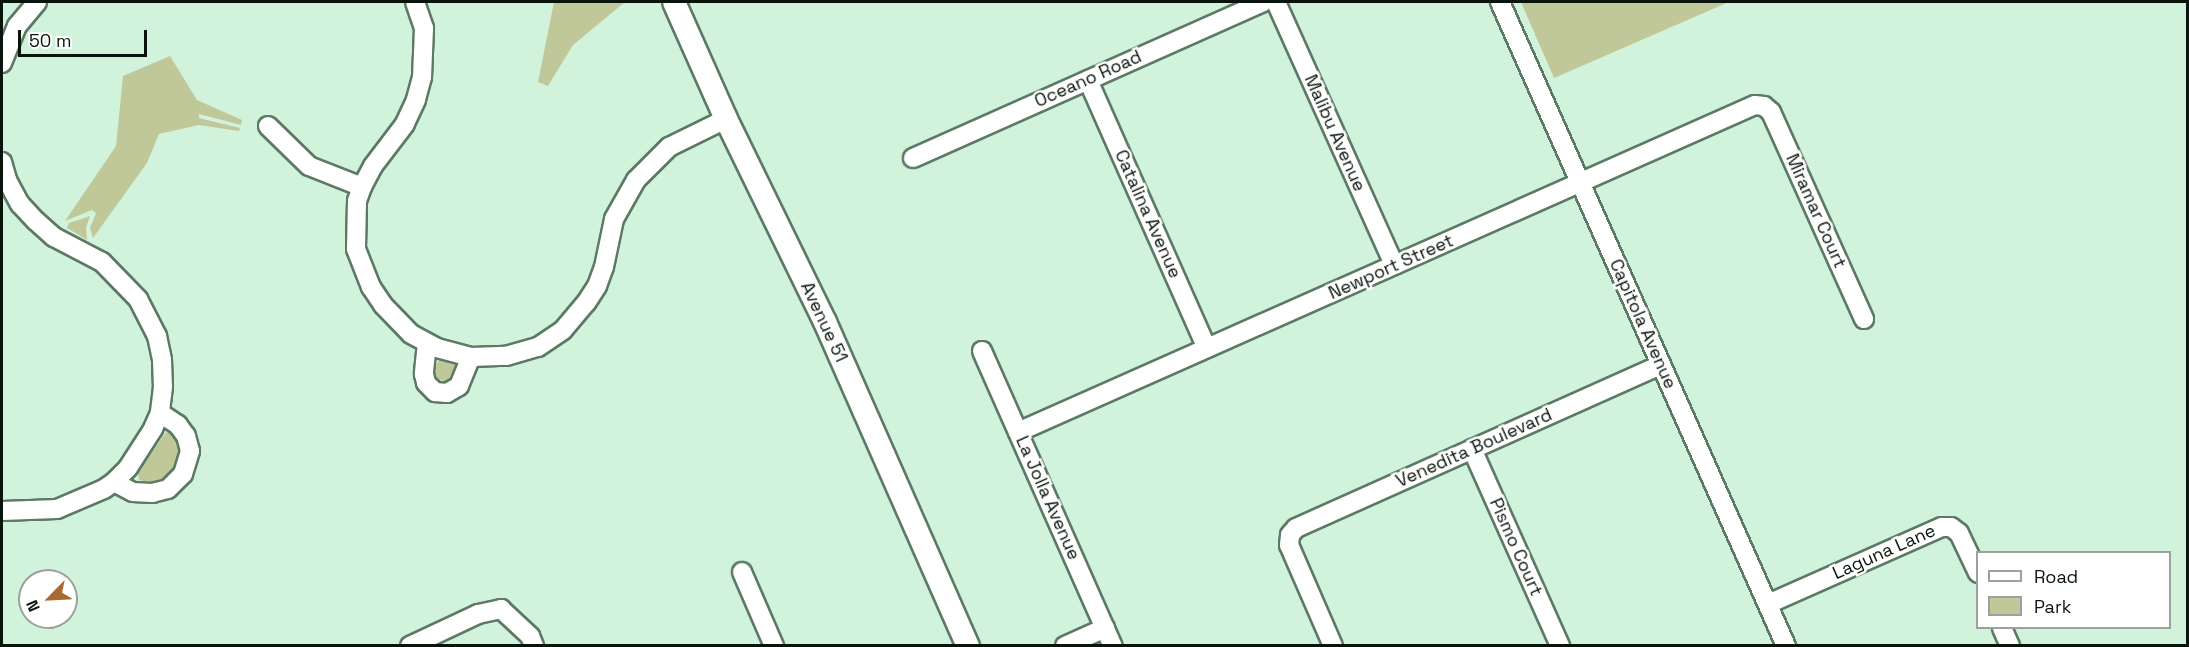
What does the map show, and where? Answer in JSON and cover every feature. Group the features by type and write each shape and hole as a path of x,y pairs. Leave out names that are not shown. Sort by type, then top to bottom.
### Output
{"street":[{"path":"2,63 5,38 37,2"},
{"path":"414,2 424,28 424,53 416,100 405,124 373,166 362,187 355,232 362,267 383,305 411,334 427,343 471,357 488,358 537,347 563,330 586,303 597,285 604,267 614,219 636,180 669,147 726,118"},
{"name":"Avenue 51","path":"674,2 726,118 825,322 968,645"},
{"name":"Oceano Road","path":"913,158 1263,2"},
{"name":"Malibu Avenue","path":"1276,2 1394,265"},
{"name":"Capitola Avenue","path":"1500,2 1786,645"},
{"name":"Catalina Avenue","path":"1088,80 1208,348"},
{"name":"Newport Street","path":"1018,432 1743,110 1755,105 1764,106"},
{"name":"Miramar Court","path":"1764,106 1772,112 1864,319"},
{"path":"268,126 309,166 362,187"},
{"path":"2,162 7,180 20,204 36,221 54,237 102,262 130,288 143,307 157,336 162,360 163,393 160,413 140,450 114,482 104,489 57,509 2,511"},
{"path":"427,343 423,375 435,392 447,393 459,386 471,357"},
{"name":"La Jolla Avenue","path":"982,351 1113,645"},
{"name":"Venedita Boulevard","path":"1334,645 1292,551 1290,535 1296,528 1661,364"},
{"path":"114,482 134,492 152,493 168,489 183,474 190,451 186,436 178,424 160,413"},
{"name":"Pismo Court","path":"1472,449 1560,645"},
{"name":"Laguna Lane","path":"1768,604 1942,527 1952,527 1959,533 1976,571"},
{"path":"742,572 774,645"},
{"path":"410,645 478,614 501,609 530,636 534,645"},
{"path":"1065,645 1106,628"},
{"path":"2003,629 2010,645"}],"green space":[{"path":"554,2 625,2 573,45 548,86 538,82"},
{"path":"1521,2 1729,2 1554,78"},
{"path":"170,56 197,100 242,120 241,125 199,114 199,118 240,128 239,131 199,125 159,134 147,163 93,238 90,228 96,213 92,210 65,221 116,146 123,76"},
{"path":"90,216 86,228 87,240 67,228 69,223"},
{"path":"445,359 455,366 456,370 449,380 445,381 435,374 434,370 441,360"},
{"path":"166,432 172,434 178,442 179,458 174,469 164,479 155,483 139,480 138,473"}]}
